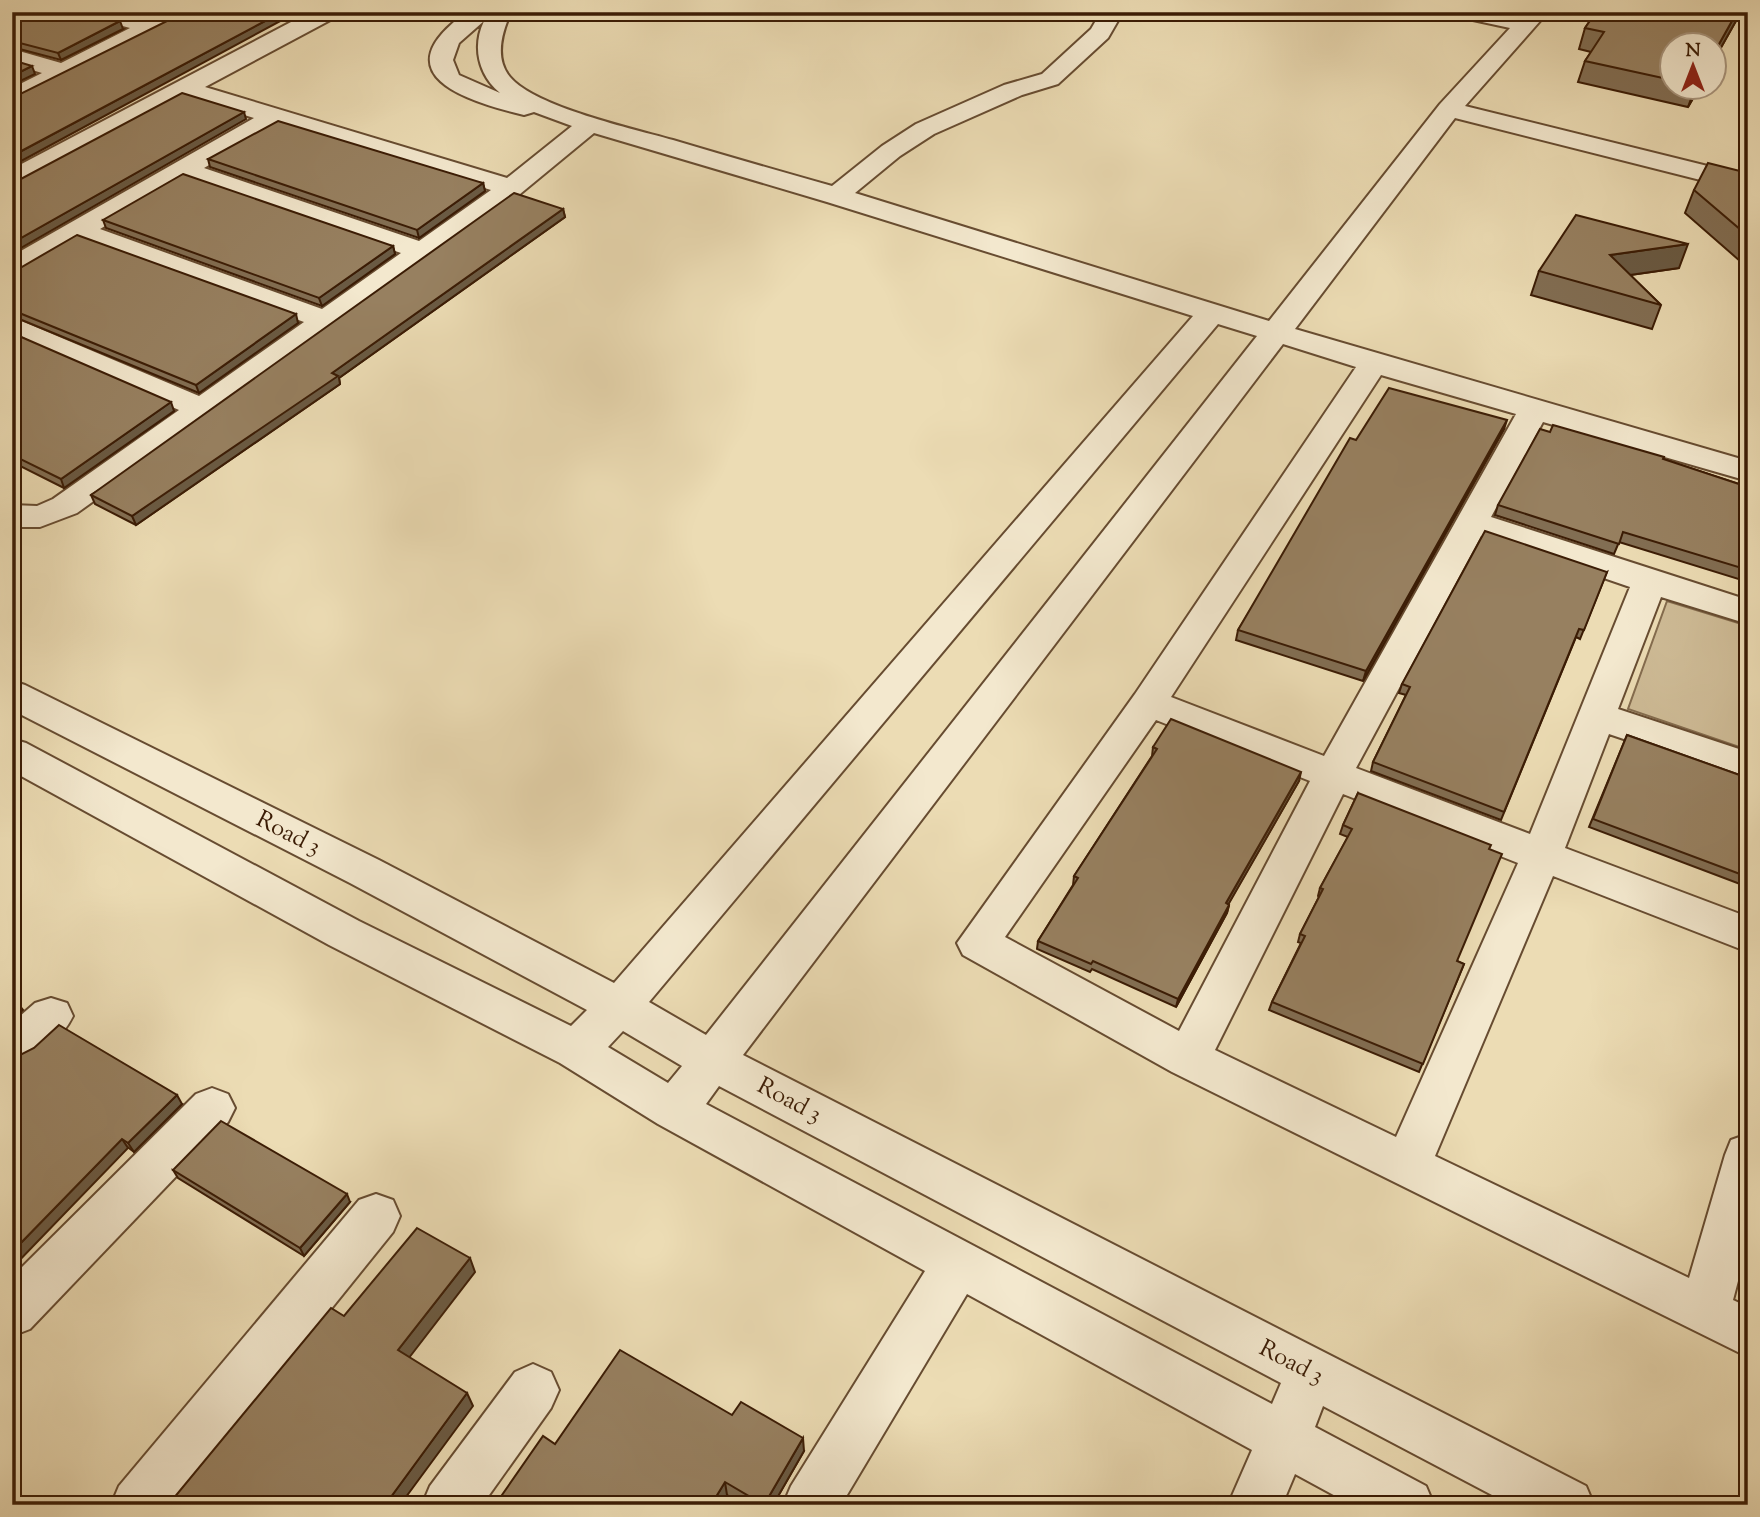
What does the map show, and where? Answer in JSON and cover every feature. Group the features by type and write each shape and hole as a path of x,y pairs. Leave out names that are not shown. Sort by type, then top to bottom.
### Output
{"street":[{"path":"97,12 150,27"},
{"path":"12,98 179,12"},
{"path":"12,180 328,12"},
{"path":"500,12 491,31 489,58 500,81 524,100 590,124"},
{"path":"836,196 891,151 925,129 966,109 1051,79 1100,33 1112,12"},
{"path":"1467,12 1532,18"},
{"path":"465,17 449,39 441,57 444,71 453,81 532,110 590,124 836,196 1374,363 1748,471"},
{"path":"674,1110 1449,108 1532,18"},
{"path":"12,56 64,72"},
{"path":"185,89 511,188"},
{"path":"1449,108 1748,184"},
{"path":"12,268 276,117"},
{"path":"12,516 32,518 48,515 65,506 511,188 590,124"},
{"path":"183,170 422,251"},
{"path":"78,230 325,320"},
{"path":"576,1050 620,1006 1212,312"},
{"path":"12,326 201,408"},
{"path":"1374,363 1148,703 978,943 1188,1058 1748,1333"},
{"path":"1188,1058 1333,775 1534,409"},
{"path":"1472,522 1748,612"},
{"path":"1407,1165 1542,855 1650,581"},
{"name":"Road 3","path":"12,694 620,1006 711,1060 1567,1505"},
{"path":"1148,703 1748,935"},
{"path":"1597,716 1748,767"},
{"path":"12,753 344,933 576,1050 674,1110 1407,1505"},
{"path":"12,1051 51,1016"},
{"path":"12,1312 212,1108"},
{"path":"1704,1312 1748,1155"},
{"path":"138,1505 376,1216"},
{"path":"810,1505 958,1263"},
{"path":"1255,1505 1311,1373"},
{"path":"449,1505 533,1390"}],"shaded area":[{"path":"1667,601 1748,626 1748,750 1628,709"}],"building":[{"path":"12,12 89,12 120,21 58,53 12,41"},
{"path":"185,12 282,12 12,156 12,98"},
{"path":"1596,12 1737,12 1726,32 1658,32 1658,77 1585,61 1604,32 1585,28"},
{"path":"12,60 32,66 12,76"},
{"path":"182,93 244,112 12,243 12,181 19,180"},
{"path":"278,121 483,183 417,230 208,159"},
{"path":"1708,163 1748,173 1748,236 1694,190"},
{"path":"183,174 393,246 319,298 103,220"},
{"path":"514,193 563,209 332,373 338,376 132,516 91,495"},
{"path":"1576,215 1688,244 1610,255 1661,305 1539,271"},
{"path":"77,235 296,314 196,385 12,310 12,270"},
{"path":"12,333 171,402 61,479 12,455"},
{"path":"1389,388 1507,420 1366,671 1238,630 1350,438 1356,440"},
{"path":"1553,425 1664,457 1663,459 1748,487 1748,570 1623,532 1619,544 1498,505 1540,429 1550,432"},
{"path":"1485,531 1607,572 1584,630 1579,629 1504,812 1373,762 1410,687 1402,684"},
{"path":"1171,719 1301,772 1226,903 1229,905 1178,999 1093,961 1091,964 1038,941 1078,878 1074,876 1157,749 1153,747"},
{"path":"1627,735 1748,778 1748,877 1593,819"},
{"path":"1358,793 1491,845 1489,849 1502,854 1457,961 1464,964 1423,1064 1272,1002 1305,936 1300,934 1323,889 1320,888 1352,829 1343,825"},
{"path":"59,1025 177,1095 128,1143 122,1139 12,1252 12,1059 34,1048"},
{"path":"221,1121 347,1194 300,1248 173,1170"},
{"path":"417,1228 470,1258 398,1350 467,1393 385,1505 168,1505 331,1308 344,1316"},
{"path":"620,1350 732,1415 741,1402 803,1438 764,1505 725,1482 711,1505 495,1505 543,1436 555,1444"}]}
